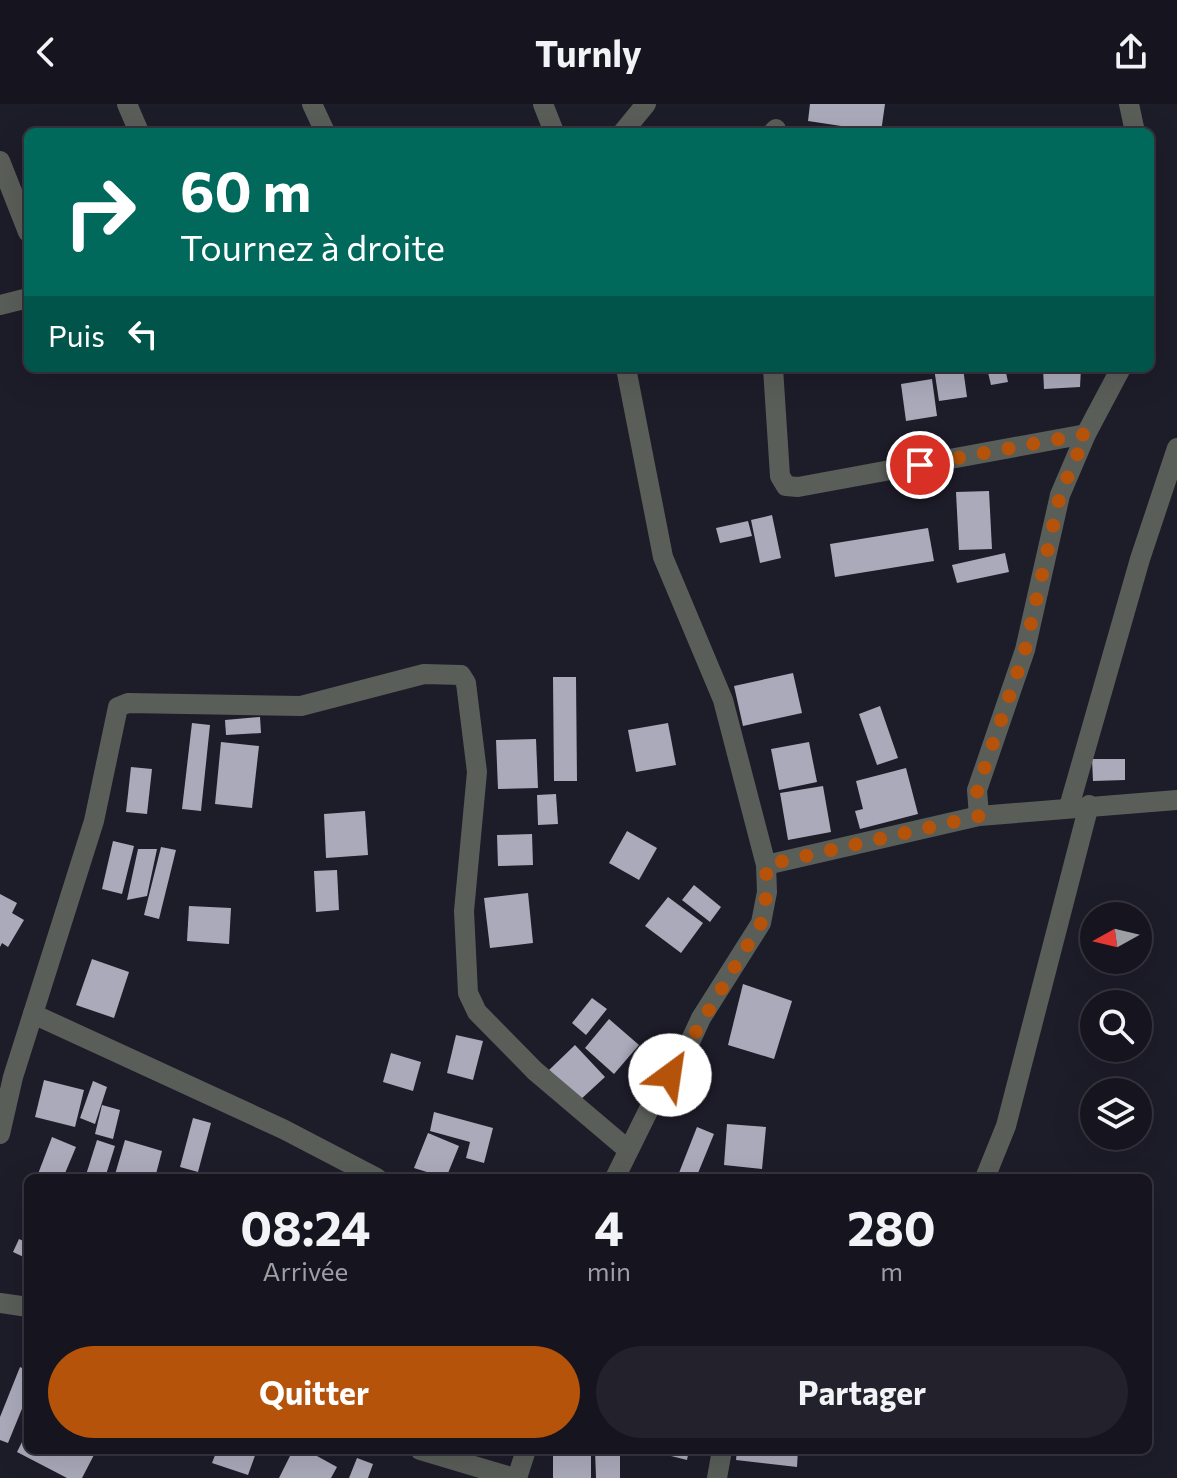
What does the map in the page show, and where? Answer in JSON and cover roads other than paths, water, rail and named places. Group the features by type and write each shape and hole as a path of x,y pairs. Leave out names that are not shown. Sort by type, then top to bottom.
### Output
{"street":[{"path":"127,104 137,128"},
{"path":"312,104 323,128"},
{"path":"543,104 552,128"},
{"path":"626,128 646,104"},
{"path":"1129,104 1134,128"},
{"path":"0,161 24,222"},
{"path":"0,305 24,299"},
{"path":"617,1174 656,1095 684,1055 701,1018 761,923 767,892 766,865 723,700 663,557 627,372"},
{"path":"773,372 780,476 786,486 798,487 1086,434"},
{"path":"979,816 977,790 1025,650 1060,495 1086,434 1119,372"},
{"path":"987,1174 1006,1126 1079,806 1140,559 1177,448"},
{"path":"0,1134 33,1014 94,821 118,707 128,703 301,706 424,674 461,675 468,693 477,764 464,911 468,993 477,1012 535,1071 627,1149"},
{"path":"766,865 979,816 1177,800"},
{"path":"33,1014 269,1122 369,1174"},
{"path":"0,1303 24,1306"},
{"path":"434,1454 515,1478 524,1454"},
{"path":"717,1478 721,1454"}]}
